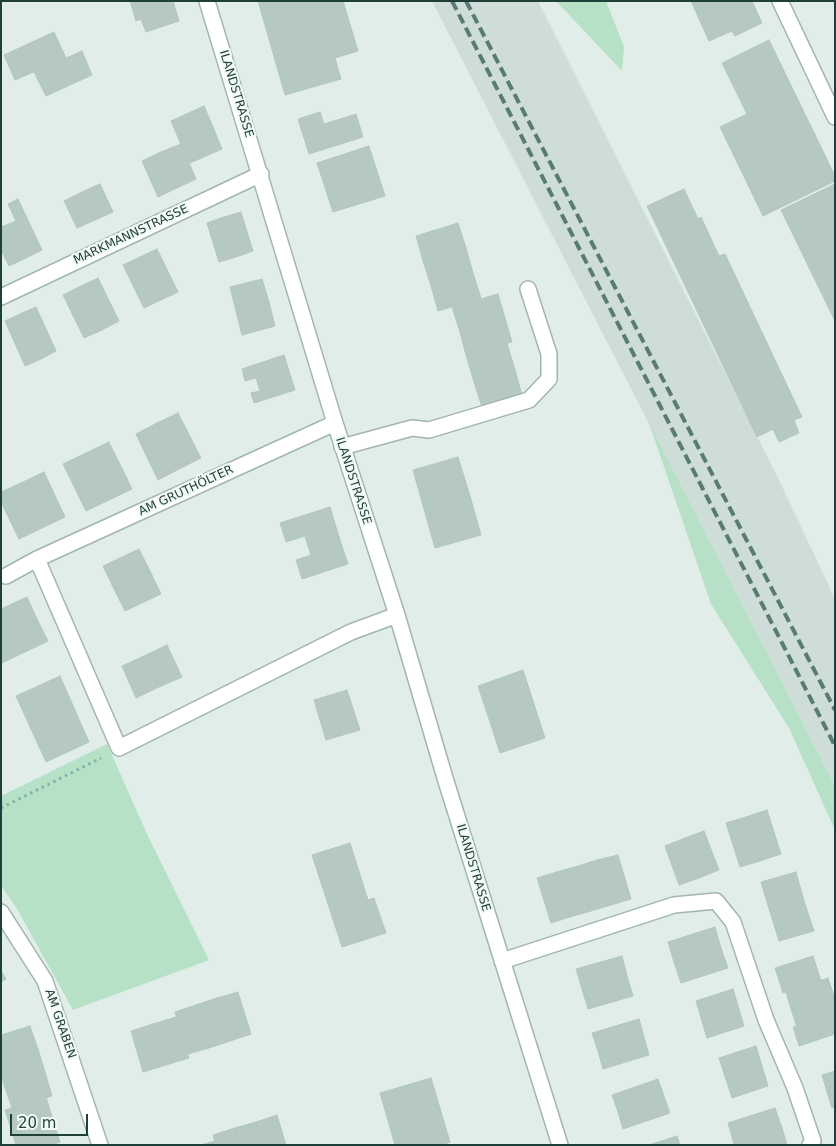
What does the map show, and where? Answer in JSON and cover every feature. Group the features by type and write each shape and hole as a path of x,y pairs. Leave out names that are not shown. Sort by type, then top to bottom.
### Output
{"street":[{"name":"ILANDSTRASSE","path":"207,1 261,174 334,423 397,615 560,1145"},
{"path":"780,1 835,118"},
{"name":"MARKMANNSTRASSE","path":"1,297 261,174"},
{"path":"342,447 412,428 429,430 529,400 549,379 549,354 528,289"},
{"name":"AM GRUTHÖLTER","path":"6,576 37,559 334,423"},
{"path":"37,559 119,748 351,632 397,615"},
{"path":"502,961 674,905 716,902 733,922 766,1020 795,1088 813,1141 810,1145"},
{"name":"AM GRABEN","path":"1,912 45,981 100,1145"}],"path":[{"path":"1,808 119,748"}],"shaded area":[{"path":"432,1 538,1 779,480 835,599 835,786"}],"green space":[{"path":"556,1 606,1 624,47 622,71"},
{"path":"649,423 835,786 835,830 789,728 711,604"},
{"path":"107,744 147,834 209,960 73,1010 16,907 1,886 1,796"}],"building":[{"path":"130,1 173,1 179,21 146,32 141,19 136,21"},
{"path":"258,1 343,1 358,51 335,58 341,79 285,95"},
{"path":"691,1 752,1 762,23 735,36 732,31 709,41"},
{"path":"54,32 66,58 15,80 4,55"},
{"path":"769,40 835,176 835,181 763,216 720,127 747,114 722,63"},
{"path":"82,51 92,75 46,96 34,72"},
{"path":"204,106 213,127 180,142 171,121"},
{"path":"320,112 324,124 356,114 363,137 309,154 298,119"},
{"path":"213,127 222,149 190,163 180,142"},
{"path":"181,144 196,179 177,188 161,152"},
{"path":"369,146 385,196 333,212 317,163"},
{"path":"161,152 177,188 158,197 142,161"},
{"path":"100,184 113,212 95,220 82,192"},
{"path":"835,184 835,321 781,210"},
{"path":"684,189 698,219 701,217 719,256 725,254 802,417 794,420 799,433 779,442 773,429 757,437 647,206"},
{"path":"82,192 95,220 77,228 64,201"},
{"path":"18,199 42,250 26,258 9,224 16,221 8,204"},
{"path":"241,212 253,251 236,257 224,217"},
{"path":"224,217 236,257 219,262 207,223"},
{"path":"458,223 466,248 423,261 416,236"},
{"path":"9,224 26,258 9,266 1,250 1,227"},
{"path":"466,248 473,273 431,286 423,261"},
{"path":"157,249 178,292 161,300 140,257"},
{"path":"140,257 161,300 144,308 123,265"},
{"path":"473,273 481,298 438,311 431,286"},
{"path":"98,278 119,321 102,330 81,286"},
{"path":"262,279 269,302 236,311 230,287"},
{"path":"81,286 102,330 84,338 63,295"},
{"path":"498,294 505,318 460,332 452,307"},
{"path":"269,302 275,326 242,335 236,311"},
{"path":"36,307 56,351 41,359 20,314"},
{"path":"20,314 41,359 25,366 5,321"},
{"path":"505,318 512,342 466,355 460,332"},
{"path":"507,343 515,370 474,382 466,355"},
{"path":"284,355 295,390 254,403 251,393 260,391 256,378 245,381 242,369"},
{"path":"515,370 522,395 482,407 474,382"},
{"path":"178,413 201,458 179,469 157,423"},
{"path":"157,423 179,469 158,480 136,434"},
{"path":"109,442 132,489 109,500 86,453"},
{"path":"86,453 109,500 86,511 63,464"},
{"path":"458,457 470,496 424,509 413,470"},
{"path":"44,472 65,517 42,528 21,483"},
{"path":"21,483 42,528 19,539 1,502 1,492"},
{"path":"470,496 481,535 435,548 424,509"},
{"path":"330,507 339,537 308,546 305,536 286,542 280,523"},
{"path":"339,537 348,564 302,579 296,560 311,555 308,546"},
{"path":"139,549 150,571 114,589 103,566"},
{"path":"150,571 161,594 125,611 114,589"},
{"path":"27,597 37,619 1,637 1,609"},
{"path":"37,619 48,641 2,663 1,637"},
{"path":"167,645 182,677 159,687 144,656"},
{"path":"144,656 159,687 136,698 122,666"},
{"path":"523,670 534,704 489,719 478,686"},
{"path":"60,676 89,742 46,762 16,696"},
{"path":"347,690 360,730 326,740 314,700"},
{"path":"534,704 545,738 500,753 489,719"},
{"path":"767,810 781,854 760,861 746,817"},
{"path":"746,817 760,861 740,867 726,823"},
{"path":"704,831 719,870 699,878 685,838"},
{"path":"685,838 699,878 679,885 665,846"},
{"path":"350,843 368,900 374,898 386,933 342,947 312,855"},
{"path":"618,855 631,899 611,905 597,860"},
{"path":"597,860 611,905 591,911 578,866"},
{"path":"578,866 591,911 570,917 557,872"},
{"path":"557,872 570,917 551,923 537,878"},
{"path":"796,872 804,901 770,912 761,882"},
{"path":"804,901 814,931 779,941 770,912"},
{"path":"715,927 721,948 674,962 668,942"},
{"path":"721,948 728,968 681,983 674,962"},
{"path":"622,956 627,976 582,989 576,969"},
{"path":"813,956 821,981 783,993 775,968"},
{"path":"1,971 6,979 1,982"},
{"path":"627,976 633,996 588,1009 582,989"},
{"path":"828,978 834,996 791,1009 786,992"},
{"path":"733,989 744,1026 707,1038 696,1001"},
{"path":"238,992 251,1034 230,1041 217,998"},
{"path":"834,996 835,1015 797,1027 791,1009"},
{"path":"217,998 230,1041 209,1048 196,1005"},
{"path":"196,1005 209,1048 188,1054 175,1012"},
{"path":"835,1015 835,1034 799,1046 793,1027"},
{"path":"176,1017 189,1058 166,1065 153,1024"},
{"path":"639,1019 644,1037 598,1051 592,1033"},
{"path":"153,1024 166,1065 143,1072 131,1031"},
{"path":"30,1026 38,1049 1,1061 1,1035"},
{"path":"644,1037 649,1055 603,1069 598,1051"},
{"path":"756,1046 768,1086 732,1098 719,1058"},
{"path":"38,1049 45,1072 4,1085 1,1075 1,1061"},
{"path":"835,1071 835,1090 827,1092 822,1075"},
{"path":"45,1072 52,1096 12,1108 4,1085"},
{"path":"431,1078 450,1142 442,1145 395,1145 380,1093"},
{"path":"658,1079 664,1096 618,1112 612,1095"},
{"path":"835,1090 835,1107 832,1108 827,1092"},
{"path":"664,1096 670,1113 623,1129 618,1112"},
{"path":"46,1097 53,1120 12,1132 5,1110"},
{"path":"775,1108 782,1128 734,1144 728,1123"},
{"path":"277,1115 286,1145 263,1145 256,1122"},
{"path":"53,1120 60,1142 52,1145 16,1145 12,1132"},
{"path":"256,1122 263,1145 240,1145 235,1128"},
{"path":"235,1128 240,1145 216,1145 213,1135"},
{"path":"782,1128 787,1145 734,1144"},
{"path":"677,1136 680,1145 649,1145"},
{"path":"215,1141 216,1145 201,1145"}],"railway":[{"path":"452,1 835,746"},
{"path":"466,1 835,710"}]}
